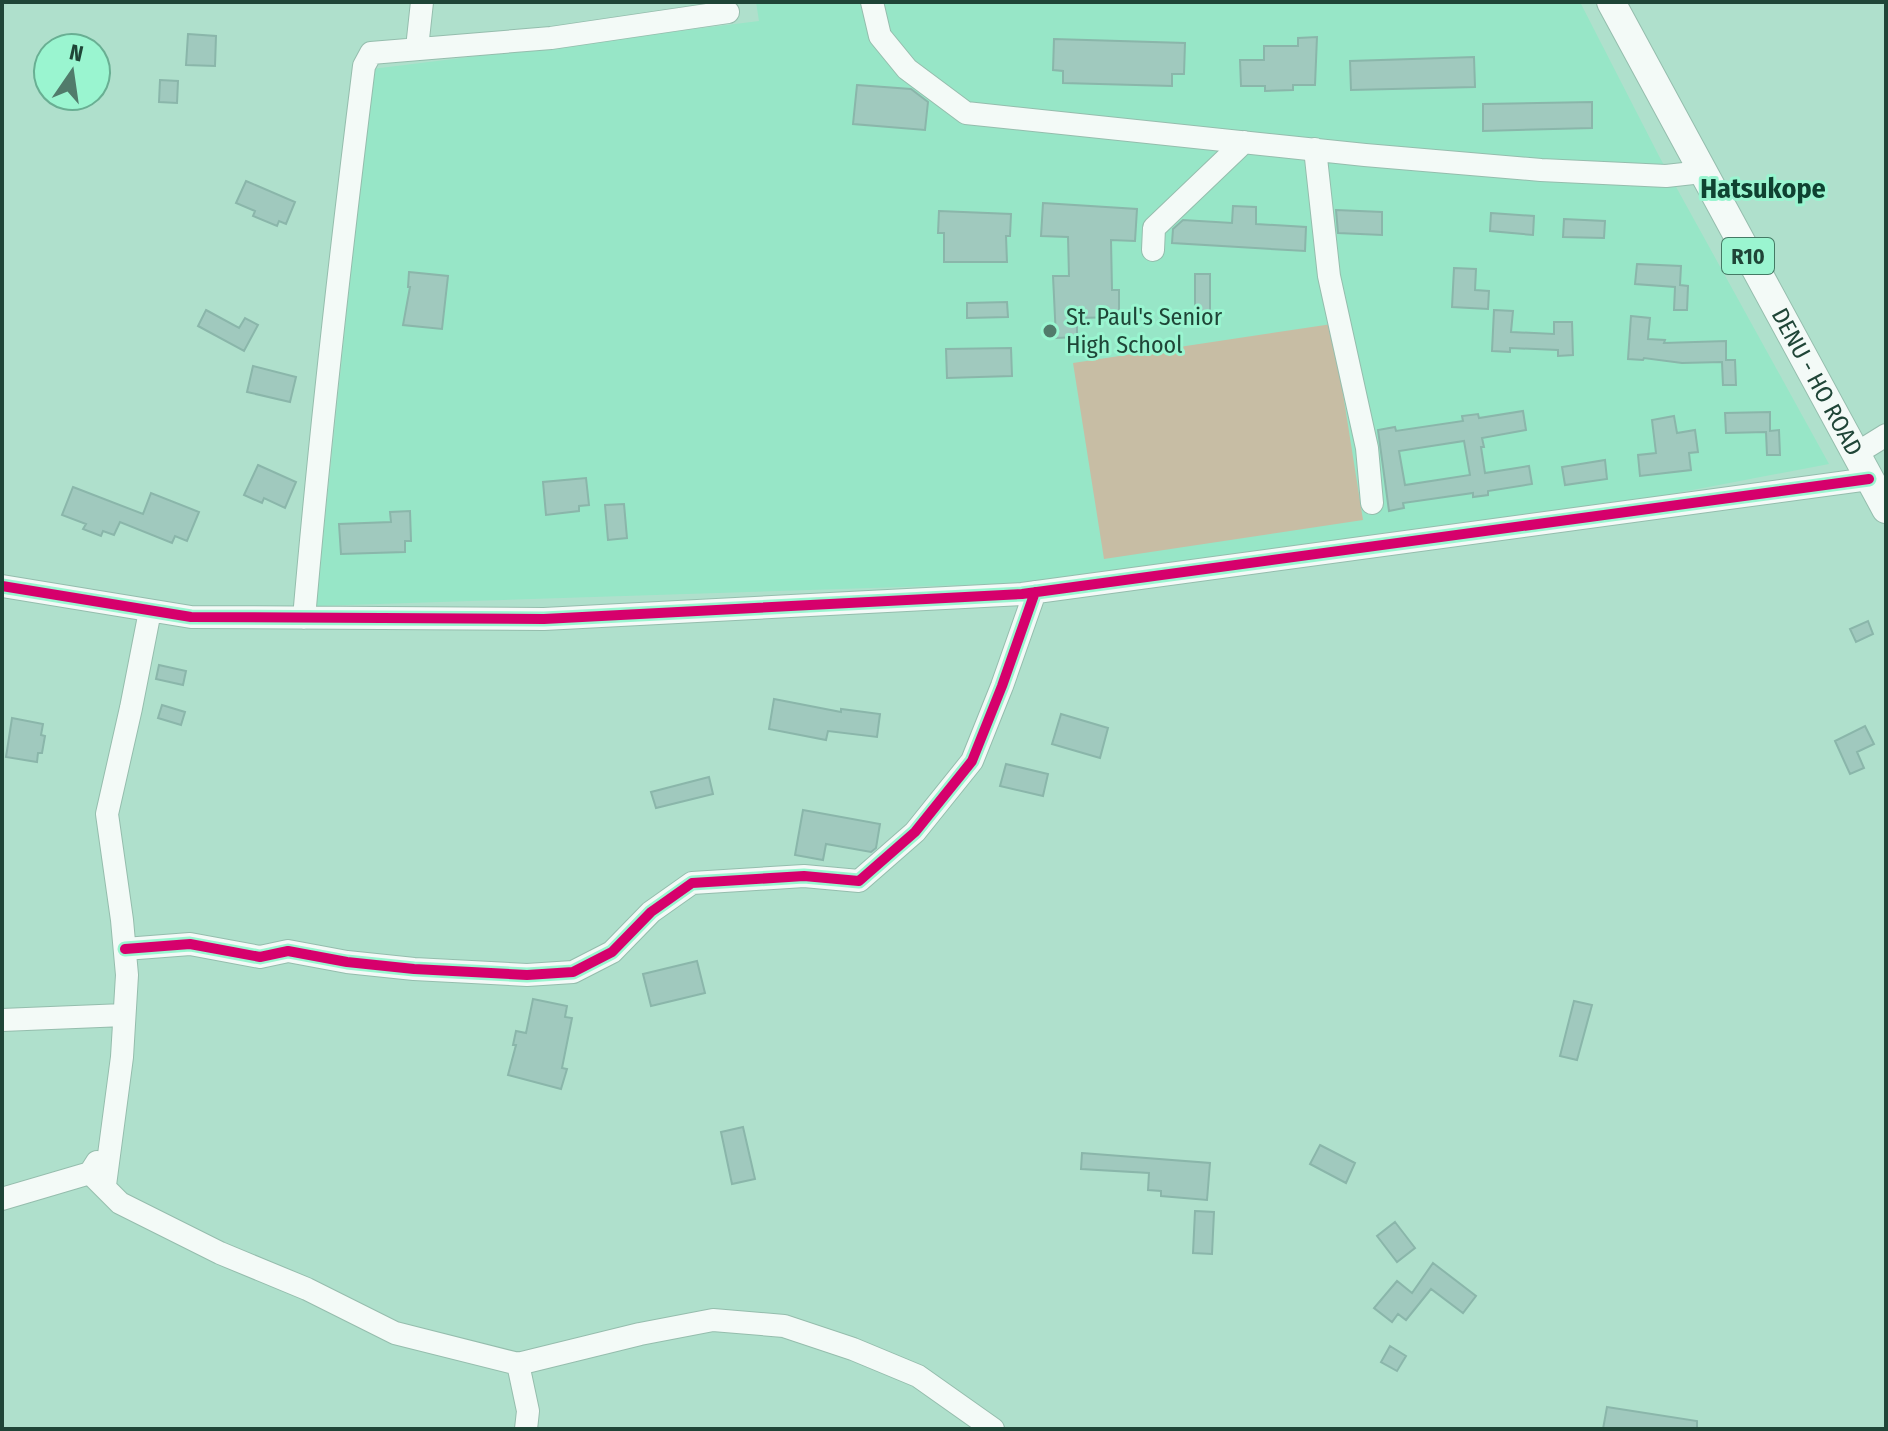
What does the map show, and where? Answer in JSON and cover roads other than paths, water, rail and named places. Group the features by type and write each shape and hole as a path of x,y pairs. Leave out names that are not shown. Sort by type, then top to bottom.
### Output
{"main road":[{"name":"DENU - HO ROAD","path":"1611,2 1886,509"}],"street":[{"path":"417,48 422,2"},
{"path":"872,2 880,36 907,69 966,113 1541,170 1666,176 1702,172"},
{"path":"304,618 320,441 364,66 371,53 551,38 665,12 728,12"},
{"path":"1153,250 1154,228 1244,142"},
{"path":"1315,149 1329,276 1367,448 1372,503"},
{"path":"1857,453 1886,435"},
{"path":"2,586 191,617 304,618 544,619 1035,592 1869,479"},
{"path":"125,949 190,944 260,957 288,951 347,962 414,969 527,975 573,972 612,952 651,912 692,883 804,876 859,881 915,832 972,761 1035,592"},
{"path":"97,1179 109,1145 122,1057 127,975 107,814 150,611"},
{"path":"2,1020 124,1015"},
{"path":"2,1199 97,1179"},
{"path":"97,1179 120,1203 220,1253 307,1289 395,1333 518,1364 640,1334 713,1320 784,1326 853,1349 918,1376 993,1429"},
{"path":"518,1364 528,1411 526,1429"}],"place":[{"name":"St. Paul's Senior High School","path":"1050,331"}],"district":[{"name":"Hatsukope","path":"1763,188"}]}
